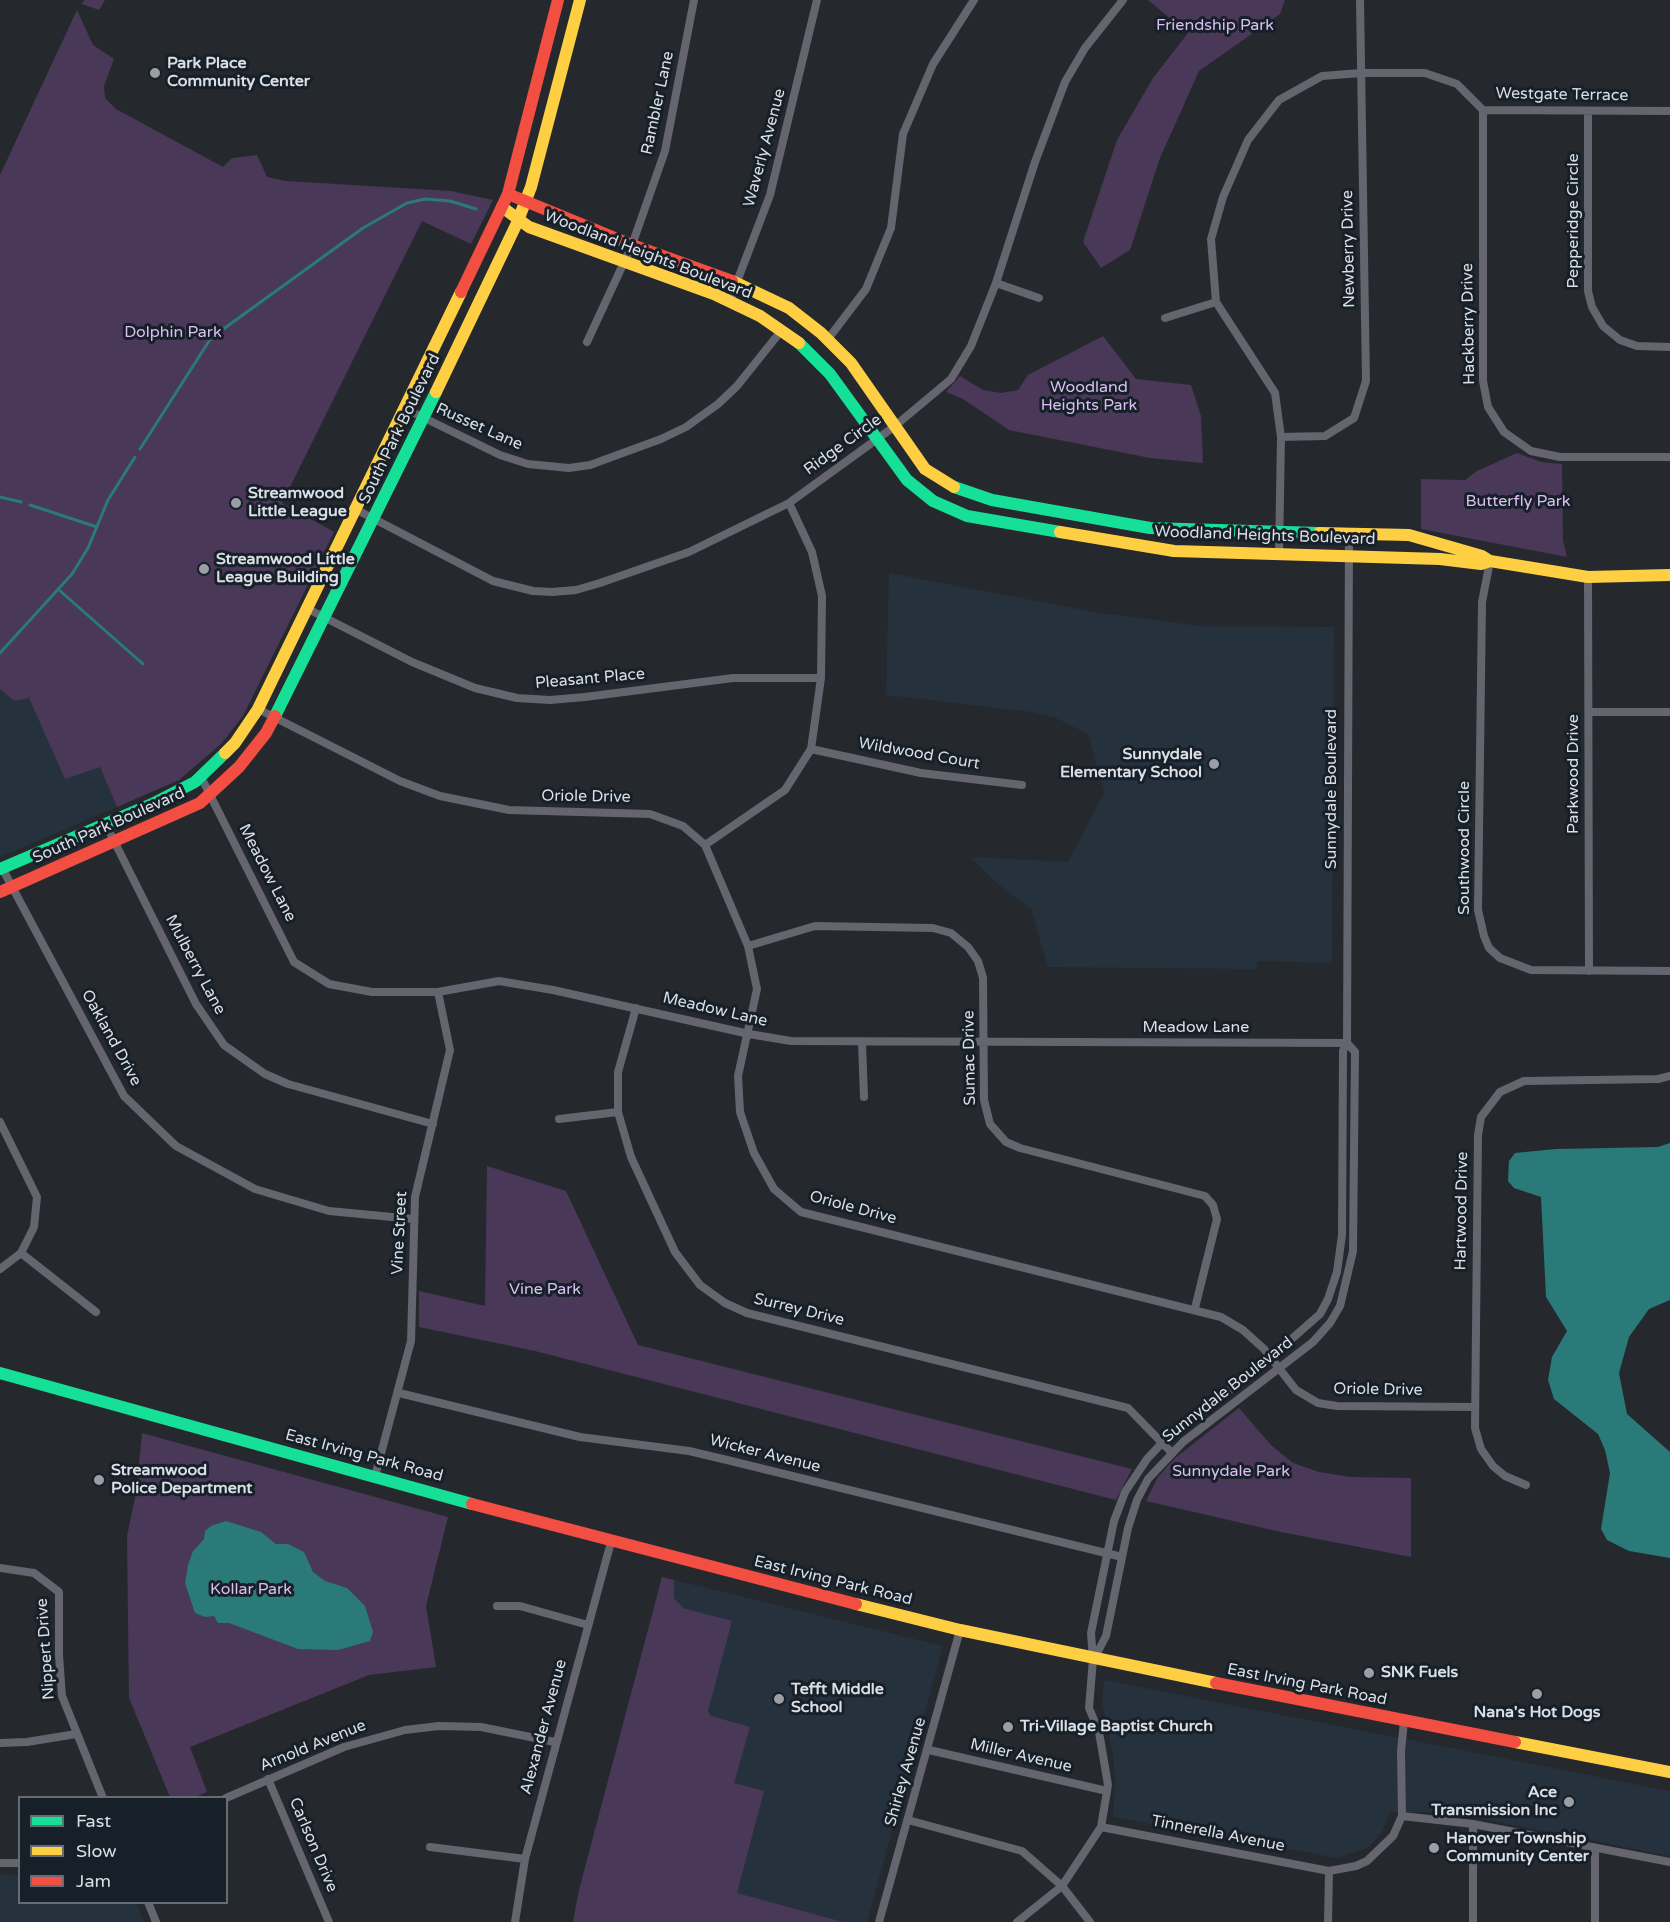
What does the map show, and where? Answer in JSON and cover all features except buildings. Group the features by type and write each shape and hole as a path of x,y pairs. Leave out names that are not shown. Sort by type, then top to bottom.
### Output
{"street":[{"name":"South Park Boulevard","path":"1,869 152,804 201,777 235,743 258,709 357,510 508,194 558,0"},
{"name":"South Park Boulevard","path":"0,892 192,807 210,795 250,755 275,718 375,519 526,203 579,0"},
{"name":"Rambler Lane","path":"587,342 632,245 665,151 694,0"},
{"name":"Waverly Avenue","path":"730,300 770,195 818,0"},
{"path":"828,339 866,289 891,228 903,134 933,64 974,0"},
{"name":"Ridge Circle","path":"357,510 494,580 533,591 552,592 576,590 600,584 689,552 789,503 895,426 951,379 971,346 996,283 1035,162 1065,82 1085,48 1123,0"},
{"name":"Newberry Drive","path":"1281,437 1325,436 1354,418 1366,381 1360,0"},
{"name":"Westgate Terrace","path":"1279,555 1281,437 1275,393 1216,302 1211,239 1223,197 1248,140 1279,100 1322,76 1361,73 1425,73 1457,84 1483,110 1670,111"},
{"name":"Hackberry Drive","path":"1483,110 1482,381 1488,407 1504,432 1532,451 1560,457 1670,457"},
{"name":"Pepperidge Circle","path":"1588,112 1588,291 1592,307 1603,326 1620,339 1637,346 1670,347"},
{"name":"Woodland Heights Boulevard","path":"508,194 632,245 737,282 789,308 828,339 865,381 931,474 951,486 992,500 1150,528 1409,535 1482,555 1490,561 1588,577 1670,575"},
{"name":"Woodland Heights Boulevard","path":"502,207 518,221 730,300 781,331 830,374 913,486 933,501 967,516 1151,549 1440,559 1481,564 1490,561"},
{"path":"996,283 1039,298"},
{"path":"1165,318 1216,302"},
{"name":"Russet Lane","path":"406,409 500,455 528,464 569,468 590,465 661,440 686,427 737,386 781,331"},
{"path":"705,845 785,790 811,749 821,678 822,596 812,552 789,503"},
{"name":"Sunnydale Boulevard","path":"1093,1659 1091,1633 1117,1510 1125,1492 1147,1459 1162,1443 1270,1358 1320,1314 1337,1272 1342,1235 1342,1051 1347,1043 1348,534"},
{"name":"Southwood Circle","path":"1490,561 1482,602 1480,924 1492,952 1512,964 1537,970 1670,971"},
{"name":"Parkwood Drive","path":"1588,577 1589,971"},
{"name":"Pleasant Place","path":"308,609 422,666 476,688 517,698 550,700 585,697 733,678 821,678"},
{"name":"Oriole Drive","path":"258,709 400,781 440,796 509,810 650,814 683,826 705,845 748,946 757,989 738,1076 740,1112 754,1153 774,1189 801,1212 1195,1308 1221,1317 1243,1330 1296,1390 1323,1404 1475,1407"},
{"path":"1589,712 1670,712"},
{"name":"Wildwood Court","path":"811,749 921,773 1022,785"},
{"name":"Meadow Lane","path":"201,777 294,962 329,984 372,992 438,992 499,981 791,1041 1347,1043"},
{"name":"Mulberry Lane","path":"106,825 196,1004 224,1045 264,1074 288,1084 433,1124"},
{"name":"Oakland Drive","path":"1,869 124,1096 176,1146 255,1189 329,1211 413,1219"},
{"name":"Sumac Drive","path":"748,946 815,926 917,926 951,933 968,947 978,961 984,991 984,1108 990,1124 1006,1142 1020,1148 1192,1190 1210,1201 1216,1214 1216,1225 1195,1308"},
{"name":"Vine Street","path":"375,1476 399,1393 412,1333 413,1219 418,1177 450,1050 438,992"},
{"name":"Surrey Drive","path":"636,1008 618,1072 618,1112 631,1157 675,1252 695,1280 725,1303 763,1317 1128,1408 1172,1453"},
{"path":"862,1043 864,1096"},
{"name":"Sunnydale Boulevard","path":"1093,1659 1106,1636 1128,1528 1148,1479 1172,1453 1203,1426 1312,1342 1330,1323 1340,1306 1350,1274 1353,1251 1355,1052 1347,1043"},
{"name":"Hartwood Drive","path":"1526,1485 1505,1476 1487,1459 1476,1435 1478,1135 1485,1110 1500,1092 1527,1080 1658,1079 1670,1076"},
{"path":"559,1119 618,1112"},
{"path":"0,1122 38,1197 34,1227 21,1253 0,1269"},
{"path":"21,1253 96,1312"},
{"name":"East Irving Park Road","path":"0,1373 610,1542 960,1630 1093,1659 1670,1772"},
{"name":"Wicker Avenue","path":"399,1393 580,1437 689,1451 1122,1557"},
{"name":"Alexander Avenue","path":"514,1922 525,1859 610,1542"},
{"name":"Nippert Drive","path":"0,1568 34,1573 59,1592 59,1655 62,1696 103,1796"},
{"path":"496,1606 520,1606 588,1624"},
{"name":"Shirley Avenue","path":"879,1922 960,1630"},
{"path":"1017,1922 1062,1886 1101,1827 1107,1791 1098,1732 1089,1708 1093,1659"},
{"path":"1328,1922 1329,1871 1356,1866 1367,1861 1393,1836 1402,1815 1401,1751 1404,1721"},
{"name":"Arnold Avenue","path":"228,1796 344,1747 405,1730 439,1726 481,1727 555,1742"},
{"path":"0,1743 27,1742 76,1734"},
{"name":"Miller Avenue","path":"928,1750 1107,1791"},
{"name":"Carlson Drive","path":"268,1779 329,1922"},
{"path":"1402,1815 1473,1824 1670,1862"},
{"path":"908,1820 1022,1851 1062,1886 1090,1922"},
{"path":"1473,1824 1473,1922"},
{"name":"Tinnerella Avenue","path":"1101,1827 1329,1871"},
{"path":"430,1847 525,1859"},
{"path":"1594,1848 1594,1922"},
{"path":"0,1863 18,1863"},
{"path":"149,1904 156,1922"}],"shaded area":[{"name":"Sunnydale Elementary School","path":"889,573 1099,613 1201,626 1334,627 1332,963 1258,961 1256,969 1048,967 1031,909 999,885 970,857 1068,862 1104,793 1088,734 1056,718 1032,712 886,695"},
{"path":"0,689 14,701 29,697 40,722 100,767 117,807 0,857"},
{"name":"Tefft Middle School","path":"662,1577 943,1646 867,1922 573,1922 579,1890"},
{"path":"1104,1680 1670,1791 1670,1856 1463,1815 1424,1812 1390,1812 1382,1833 1367,1848 1337,1858 1113,1817 1115,1783 1113,1755 1102,1702"},
{"path":"0,1874 18,1875 18,1904 136,1904 144,1922 0,1922"}],"green space":[{"path":"84,0 105,0 99,10 82,4"},
{"name":"Friendship Park","path":"1148,0 1285,0 1280,14 1199,71 1160,158 1130,250 1101,268 1083,242 1117,140 1153,78 1188,33"},
{"name":"Dolphin Park","path":"77,10 93,45 114,59 104,86 105,98 116,109 223,167 232,158 257,155 267,177 286,181 451,191 493,200 471,244 422,221 282,503 334,532 243,716 221,744 179,780 117,807 100,767 65,779 29,698 14,701 0,689 0,175"},
{"name":"Woodland Heights Park","path":"1103,336 1136,379 1191,385 1201,416 1203,463 1150,458 1009,430 963,399 946,392 960,376 983,390 1001,393 1018,390 1028,375"},
{"name":"Butterfly Park","path":"1517,453 1541,462 1562,464 1563,541 1567,557 1421,529 1421,479 1465,480 1477,471"},
{"name":"Vine Park","path":"487,1166 566,1191 638,1345 1132,1469 1116,1500 535,1351 419,1327 419,1291 485,1306"},
{"name":"Sunnydale Park","path":"1239,1408 1271,1445 1293,1463 1319,1472 1350,1477 1411,1478 1411,1557 1281,1532 1146,1501 1158,1477 1175,1458"},
{"name":"Kollar Park","path":"142,1433 448,1517 426,1606 436,1667 369,1675 190,1747 207,1792 197,1796 170,1796 129,1698 127,1536 136,1493"},
{"path":"662,1577 674,1580 674,1598 683,1608 732,1621 708,1711 711,1716 750,1727 734,1783 764,1791 737,1893 843,1922 573,1922 579,1890"}],"water":[{"path":"1670,1143 1670,1300 1649,1309 1629,1337 1619,1373 1627,1414 1670,1452 1670,1558 1629,1551 1607,1540 1601,1529 1610,1473 1605,1450 1598,1434 1554,1399 1548,1380 1552,1357 1567,1331 1546,1297 1541,1197 1514,1188 1508,1181 1509,1161 1515,1153 1556,1149 1658,1147"},
{"path":"226,1521 261,1532 276,1544 288,1544 304,1552 313,1572 325,1581 347,1588 365,1606 373,1632 370,1641 338,1650 298,1649 229,1623 218,1623 214,1616 205,1617 195,1613 185,1583 188,1565 193,1551 204,1539 205,1531 211,1526"}],"waterway":[{"path":"140,449 211,338 363,228 407,203 425,199 450,201 476,209"},
{"path":"0,653 72,574 88,548 108,500 135,457"},
{"path":"0,497 21,502"},
{"path":"30,505 97,527"},
{"path":"58,589 143,664"}],"traffic: fast":[{"path":"799,343 830,374 907,480 933,501 967,516 1060,532"},
{"path":"275,716 436,392"},
{"path":"954,487 992,500 1150,528 1319,533"},
{"path":"0,869 152,804 195,782 225,753"},
{"path":"0,1373 472,1504"}],"traffic: slow":[{"path":"436,392 517,223 531,187 580,0"},
{"path":"502,207 529,227 714,294 760,316 799,343"},
{"path":"732,281 789,308 821,333 851,363 925,469 954,487"},
{"path":"225,753 235,743 258,709 461,292"},
{"path":"1060,532 1174,551 1440,559 1481,564 1490,561"},
{"path":"1319,533 1409,535 1482,556 1490,561 1588,577 1670,575"},
{"path":"856,1604 960,1630 1216,1683"},
{"path":"1515,1742 1670,1772"}],"traffic: jam":[{"path":"461,292 508,194 558,0"},
{"path":"508,194 632,245 732,281"},
{"path":"0,892 200,803 239,767 266,733 275,716"},
{"path":"472,1504 856,1604"},
{"path":"1216,1683 1515,1742"}],"place":[{"name":"Park Place Community Center","path":"155,73"},
{"name":"Streamwood Little League","path":"236,503"},
{"name":"Streamwood Little League Building","path":"204,569"},
{"name":"Sunnydale Elementary School","path":"1214,764"},
{"name":"Streamwood Police Department","path":"99,1480"},
{"name":"SNK Fuels","path":"1369,1673"},
{"name":"Nana's Hot Dogs","path":"1537,1694"},
{"name":"Tefft Middle School","path":"779,1699"},
{"name":"Tri-Village Baptist Church","path":"1008,1727"},
{"name":"Ace Transmission Inc","path":"1569,1802"},
{"name":"Hanover Township Community Center","path":"1434,1848"}]}
